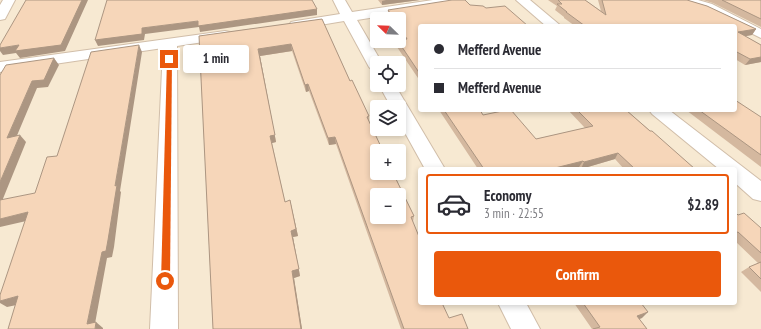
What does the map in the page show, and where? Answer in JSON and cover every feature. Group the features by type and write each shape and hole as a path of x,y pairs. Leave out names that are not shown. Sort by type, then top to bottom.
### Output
{"street":[{"path":"0,16 9,0"},
{"path":"339,0 371,56"},
{"path":"286,26 456,0"},
{"path":"522,0 552,24"},
{"path":"684,0 708,7 761,34"},
{"path":"0,67 240,33"},
{"path":"164,329 170,44"},
{"path":"391,92 434,167"},
{"path":"661,112 729,167"},
{"path":"737,174 761,192"},
{"path":"512,305 526,329"}],"shaded area":[{"path":"0,0 761,0 761,329 0,329"}],"building":[{"path":"26,0 82,0 61,45 15,51 19,45 0,48 0,45"},
{"path":"107,0 312,0 317,9 198,26 198,21 142,28 142,34 95,40"},
{"path":"452,0 465,0 470,5 483,6 486,8 505,6 526,24 418,24 418,71 403,48 406,48 407,39 406,12 389,12 388,10"},
{"path":"558,0 585,0 606,15 602,0 687,0 707,6 756,29 738,32 761,45 761,57 750,59 737,52 737,24 582,24 557,4 562,4"},
{"path":"722,0 761,0 761,19"},
{"path":"322,19 350,81 352,80 369,116 367,117 370,123 370,136 376,136 380,144 370,144 370,180 396,180 400,188 370,188 370,224 406,224 406,200 414,216 411,217 418,234 418,305 443,305 449,318 462,314 468,329 404,329 335,137 328,138 308,84 305,85 291,44 258,49 275,135 270,136 285,202 290,200 296,229 291,231 299,269 292,271 301,329 213,329 199,36"},
{"path":"139,45 115,186 117,185 106,251 102,252 87,324 96,322 95,329 8,329 18,296 0,301 0,295 28,212 0,219 0,200 35,193 47,157 57,156 91,52"},
{"path":"54,58 44,80 32,81 7,138 20,135 0,182 0,75 6,65"},
{"path":"737,101 761,117 761,155 702,112 737,112"},
{"path":"445,112 481,112 483,115 497,112 513,112 536,139 593,126 579,112 628,112 693,167 633,167 618,153 559,167 483,167"},
{"path":"744,213 761,228 761,253 738,232 737,214"},
{"path":"761,262 761,279 749,267"},
{"path":"584,305 643,305 648,312 637,316 647,329 593,329 600,327"}],"route":[{"path":"165,281 169,59"}]}
